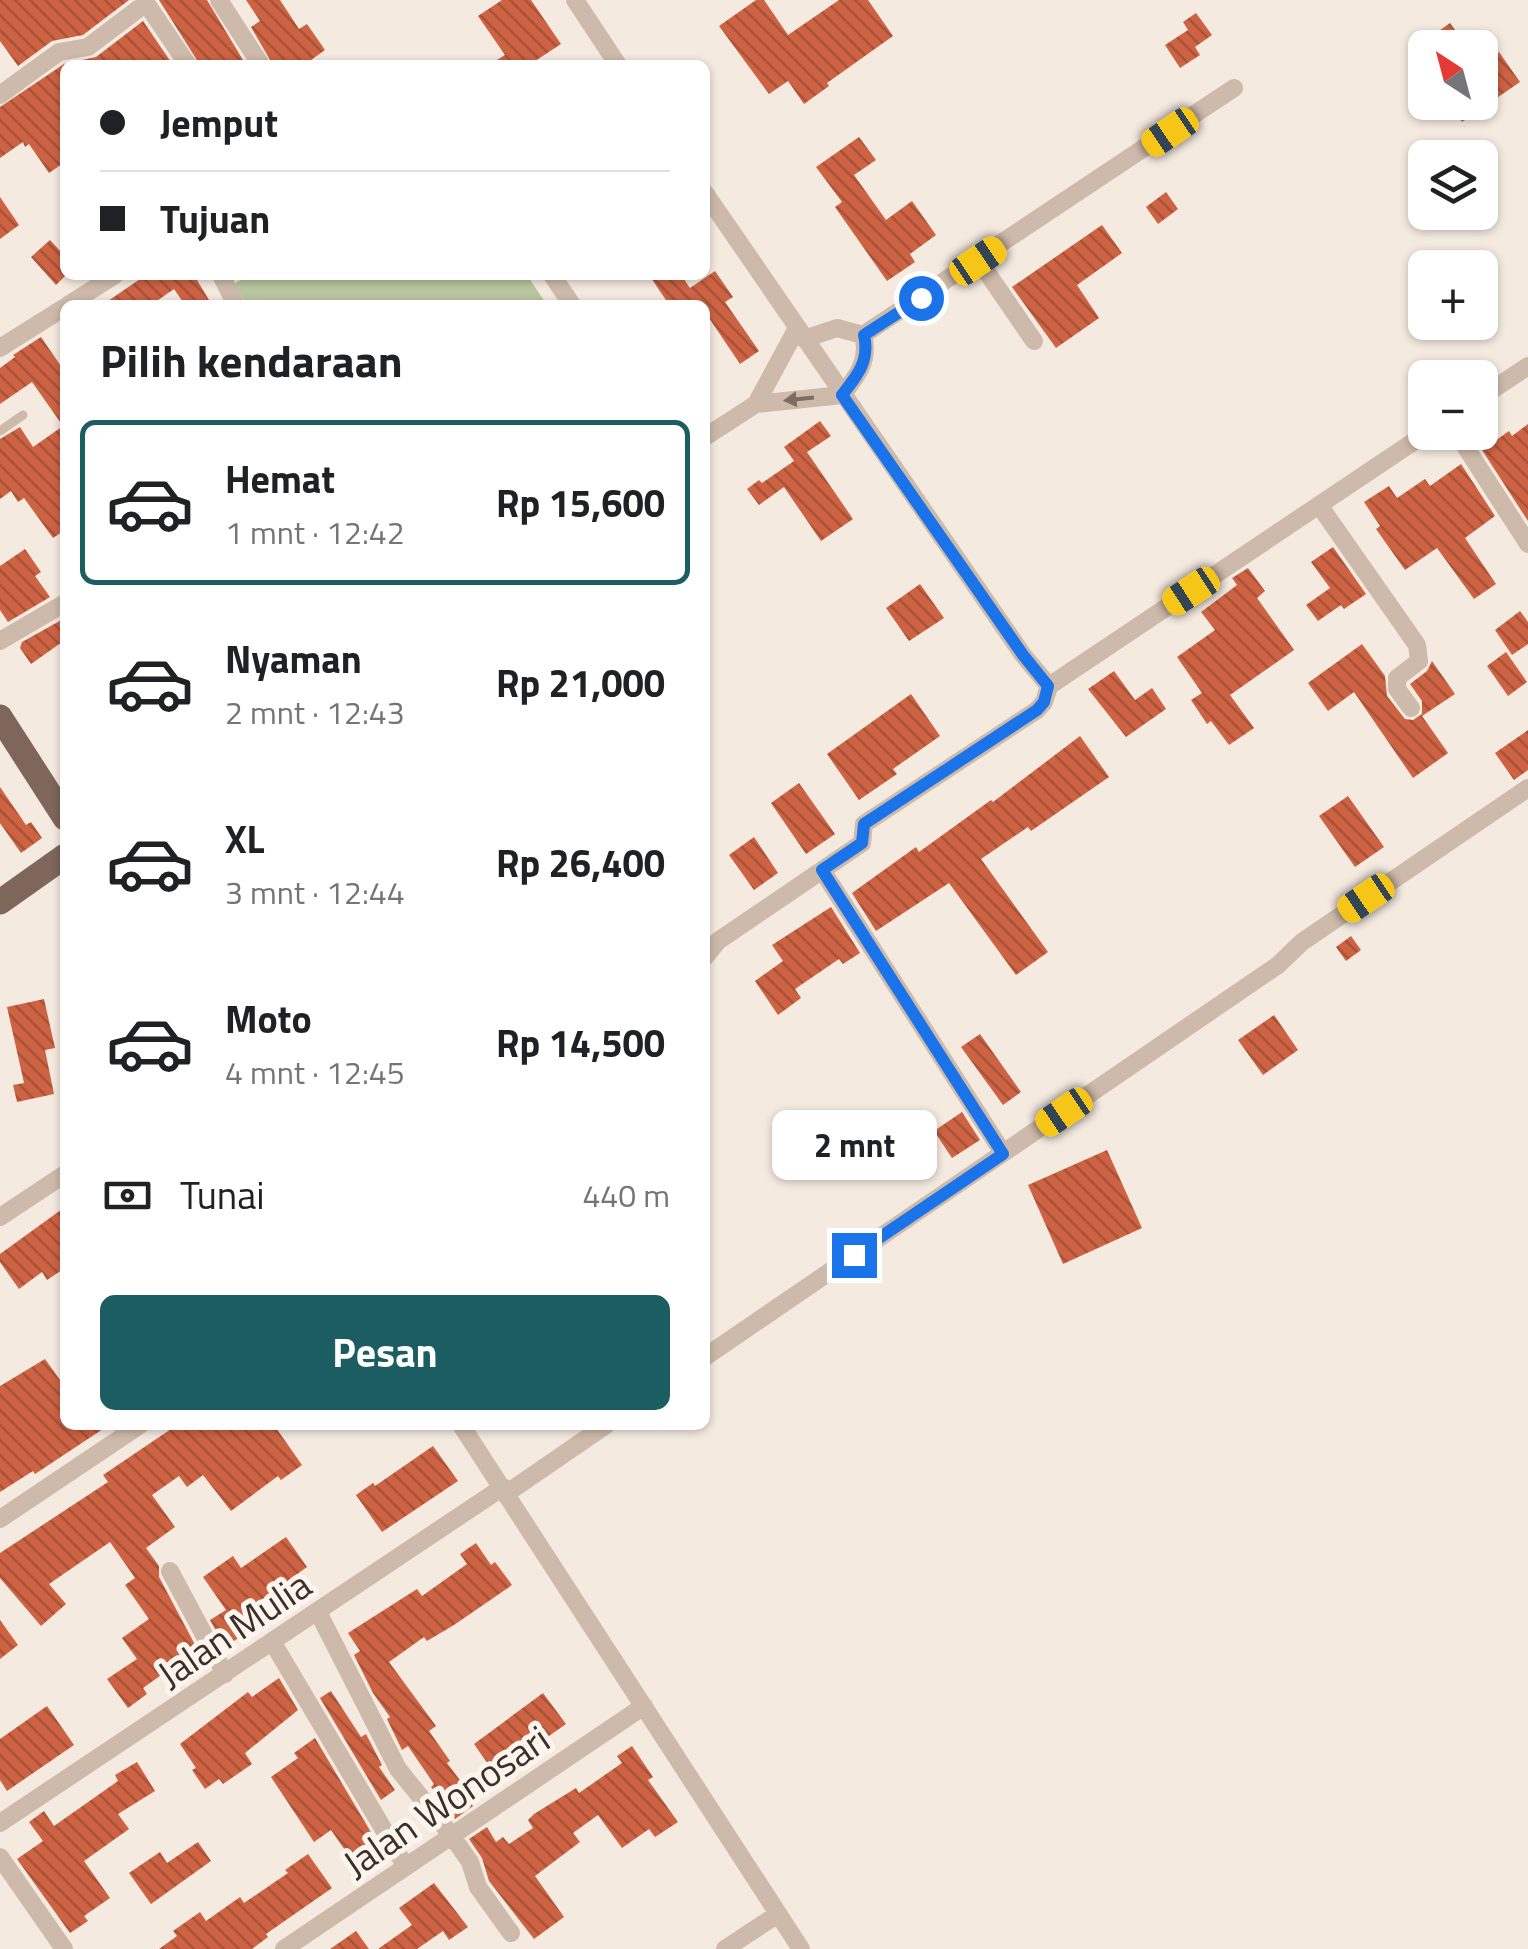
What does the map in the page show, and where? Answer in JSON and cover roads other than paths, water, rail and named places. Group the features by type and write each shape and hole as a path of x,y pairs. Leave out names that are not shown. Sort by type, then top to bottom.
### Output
{"main road":[{"path":"2,724 60,811"},
{"path":"0,902 60,860"}],"street":[{"path":"219,0 258,60"},
{"path":"575,0 615,60"},
{"path":"0,94 59,52 88,46 145,1 185,60"},
{"path":"710,435 756,404 801,334 837,328 864,335 1234,88"},
{"path":"710,200 1048,686"},
{"path":"978,261 1034,341"},
{"path":"75,300 107,280"},
{"path":"0,348 60,310"},
{"path":"756,404 842,395 860,373 866,346 864,335"},
{"path":"1498,386 1528,366"},
{"path":"710,949 862,843 864,824 1037,710 1044,702 1048,686 1408,446"},
{"path":"1468,450 1528,544"},
{"path":"1319,506 1416,645 1419,661 1396,683 1411,708"},
{"path":"0,642 60,606"},
{"path":"710,1354 1278,965 1302,942 1528,788"},
{"path":"822,870 1003,1154"},
{"path":"0,1217 60,1177"},
{"path":"0,1519 133,1430"},
{"path":"464,1430 801,1949"},
{"name":"Jalan Mulia","path":"0,1824 598,1430"},
{"path":"170,1570 225,1674"},
{"path":"318,1612 398,1769 470,1862 478,1887 510,1934"},
{"path":"273,1643 406,1867"},
{"name":"Jalan Wonosari","path":"284,1949 644,1706"},
{"path":"0,1857 64,1949"},
{"path":"724,1949 778,1914"}],"lane":[{"path":"0,431 23,416"}]}
